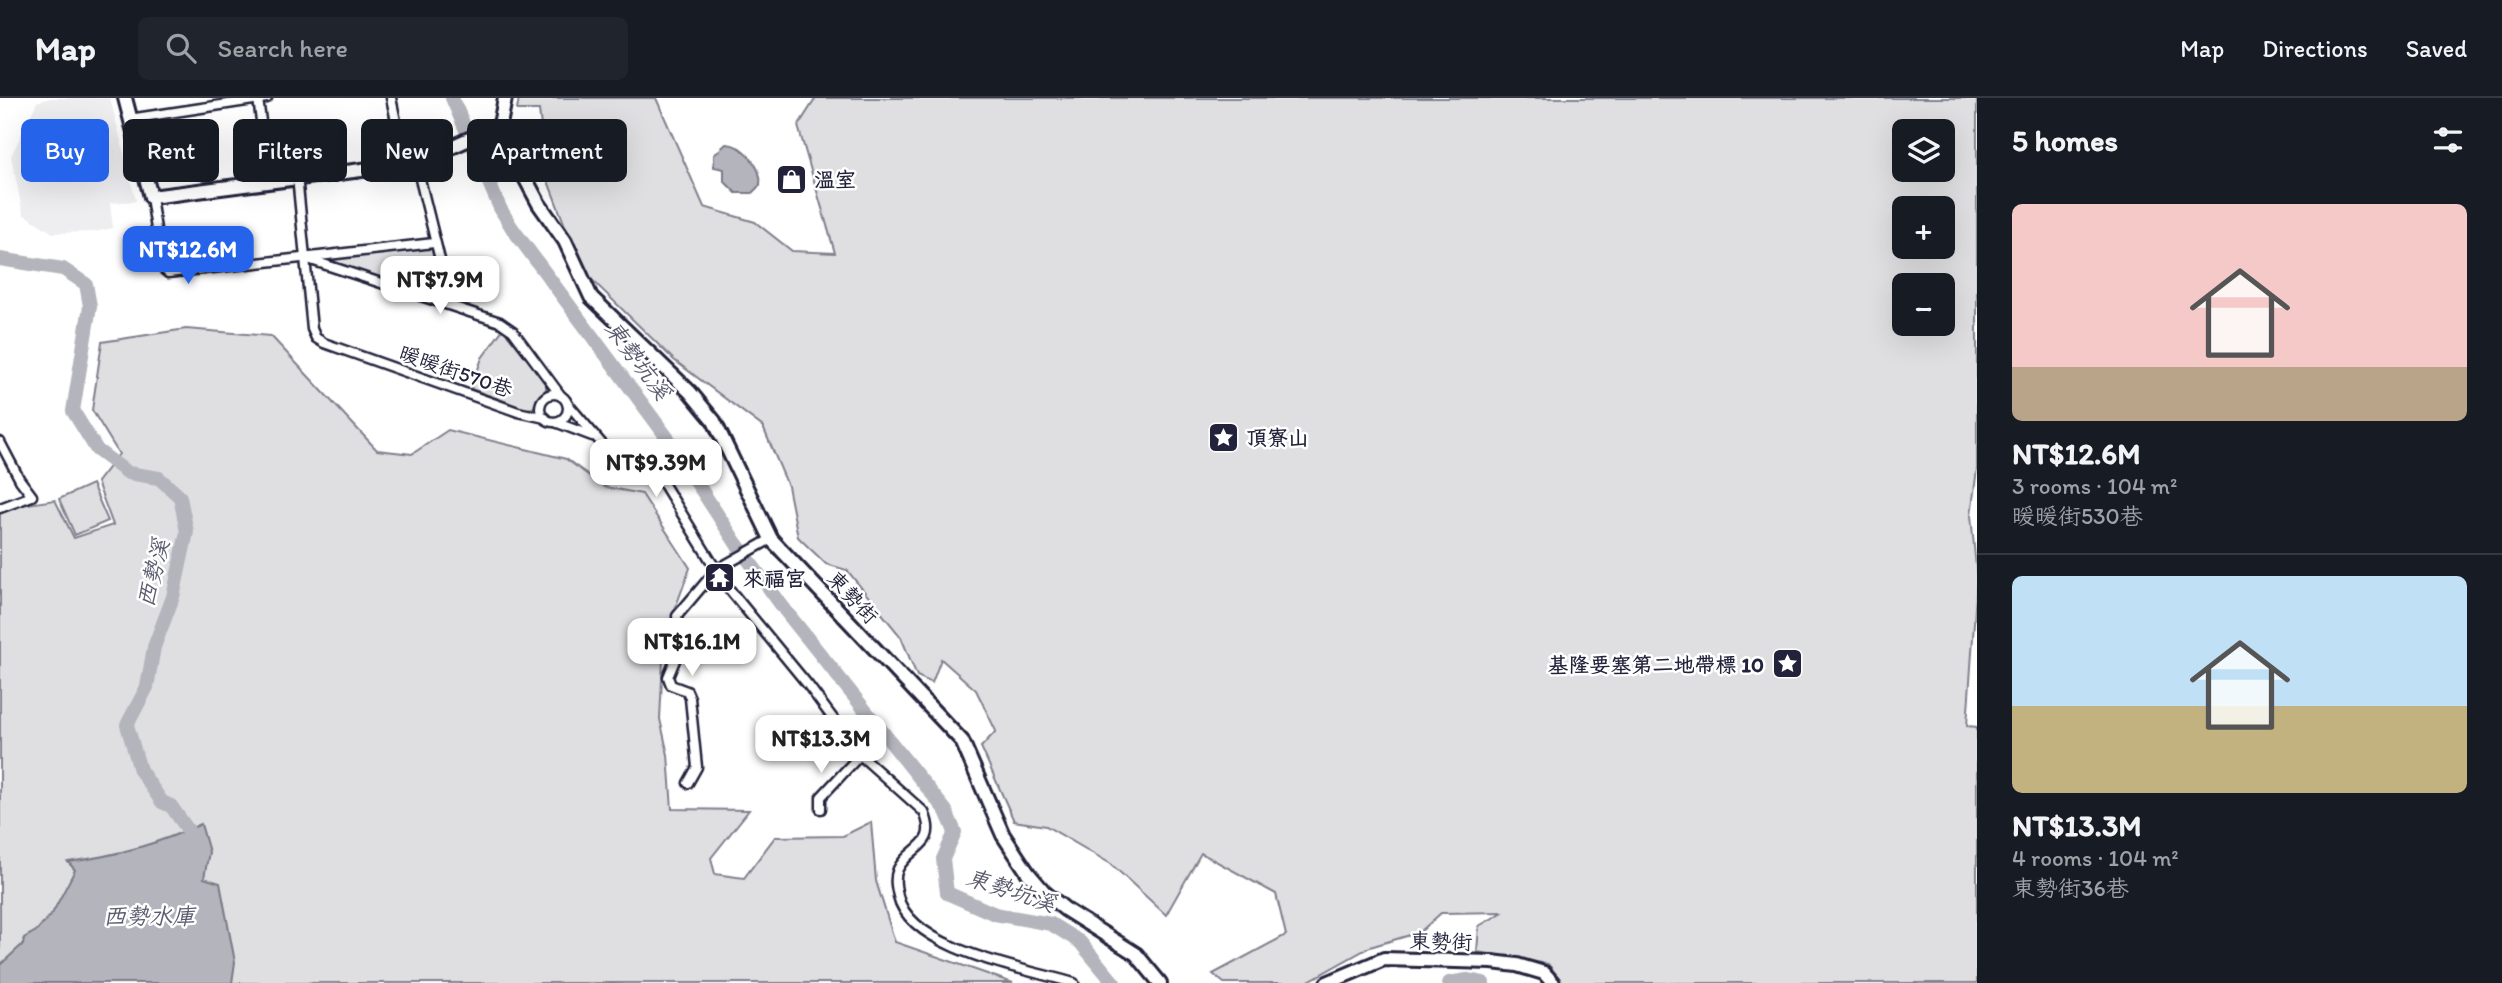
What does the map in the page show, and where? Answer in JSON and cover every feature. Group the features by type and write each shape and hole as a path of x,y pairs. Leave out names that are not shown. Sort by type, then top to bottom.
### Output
{"main road":[{"path":"125,98 129,119"},
{"path":"498,119 505,98"},
{"path":"147,182 151,197 255,182"},
{"name":"東勢街","path":"527,182 565,241 591,296 690,391 714,421 767,542 962,741 1012,851 1045,893 1081,920 1136,954 1160,983"},
{"name":"東勢街","path":"1327,983 1384,959 1517,965 1544,973 1553,983"}],"street":[{"path":"208,98 211,107"},
{"path":"391,98 397,119"},
{"path":"129,119 262,99 264,119"},
{"name":"暖暖街570巷","path":"298,182 312,329 316,338 518,412 549,420"},
{"path":"416,182 451,304"},
{"path":"151,197 162,268 169,272 434,243"},
{"path":"305,258 451,304 500,322 513,331 564,399 620,465 655,473 660,478 721,568 860,755 916,803 929,822 926,839 898,870 895,884 905,913 927,933 956,948 1074,983"},
{"path":"564,399 553,394 544,397 540,405 549,420 595,437"},
{"path":"549,420 565,416 564,399"},
{"path":"0,442 20,480 32,496 0,508"},
{"path":"688,783 697,768 690,698 687,691 671,685 668,677 681,646 677,616 721,568 767,542"},
{"path":"821,809 821,797 860,755"}],"shaded area":[{"path":"51,98 110,98 123,150 123,182 131,182 136,201 110,203 113,228 94,232 53,233 23,214 11,156 21,135 21,182 109,182 109,119 29,119 37,102"},
{"path":"519,98 656,98 704,207 755,222 792,251 835,253 798,126 816,98 1977,98 1977,469 1971,515 1977,578 1967,726 1977,727 1977,983 1563,983 1548,964 1477,952 1479,926 1503,912 1441,913 1420,932 1370,947 1305,983 1224,983 1213,974 1286,935 1276,894 1201,853 1166,915 1111,864 1046,826 1014,821 981,747 996,731 976,690 941,659 932,683 917,676 901,637 847,570 826,564 798,537 788,486 763,427 674,360 582,270 548,182 627,182 627,119 540,119 539,110 517,110"},
{"path":"431,247 444,296 321,260"},
{"path":"186,329 271,336 377,450 412,454 448,430 566,459 605,487 642,494 690,568 664,639 660,719 668,755 672,809 749,810 711,858 715,874 744,878 775,837 843,836 871,822 876,881 895,942 1013,983 0,983 0,508 55,500 74,538 113,525 97,482 119,454 92,410 102,342"},
{"path":"503,329 546,382 546,389 533,408 526,409 471,389 482,358"},
{"path":"92,484 108,521 75,535 59,499"}],"water":[{"path":"726,144 745,152 755,165 760,185 752,193 736,193 724,181 724,169 714,167 714,155"},
{"name":"西勢水庫","path":"201,824 209,852 204,878 220,883 235,962 232,983 0,983 0,965 23,944 24,938 36,931 52,914 75,870 68,862 136,848"}],"waterway":[{"name":"東勢坑溪","path":"452,98 500,208 512,228 669,440 736,543 788,614 946,811 955,832 943,859 947,893 995,914 1051,924 1080,942 1114,983"},
{"name":"西勢溪","path":"0,259 63,269 86,284 90,306 73,411 97,450 128,473 159,478 180,497 187,532 173,597 154,647 147,687 127,725 140,770 162,802 171,806 188,830"},
{"name":"東勢坑溪","path":"1449,983 1467,980 1483,983"}],"place":[{"name":"溫室","path":"791,179"},
{"name":"頂寮山","path":"1223,437"},
{"name":"來福宮","path":"720,578"},
{"name":"基隆要塞第二地帶標 10","path":"1787,664"}]}
